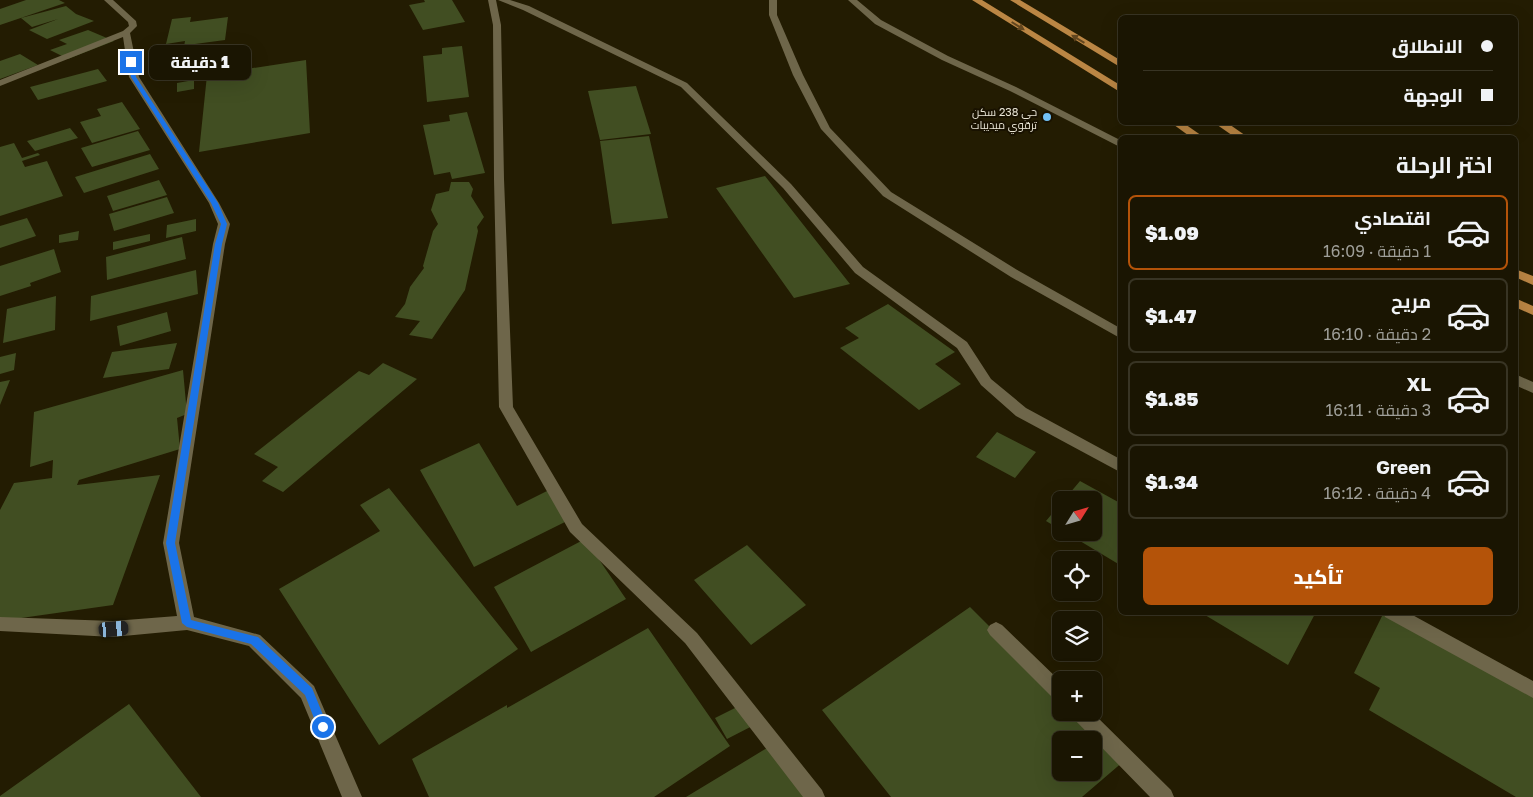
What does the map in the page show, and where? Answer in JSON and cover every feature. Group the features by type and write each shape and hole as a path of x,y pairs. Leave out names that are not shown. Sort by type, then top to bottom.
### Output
{"main road":[{"path":"976,0 1118,88"},
{"path":"1014,0 1118,63"},
{"path":"1180,125 1195,135"},
{"path":"1223,125 1239,135"},
{"path":"1518,274 1533,281"},
{"path":"1518,304 1533,311"}],"street":[{"path":"0,83 126,33 134,26 132,21 108,0"},
{"path":"492,0 497,25 499,179 506,407 576,528 691,638 815,797"},
{"path":"502,0 526,8 684,85 787,186 859,270 962,345 986,382 1021,412 1118,465"},
{"path":"773,0 773,15 798,75 826,129 887,194 1015,274 1118,333"},
{"path":"852,0 878,22 945,58 1013,89 1118,143"},
{"path":"126,33 134,77 214,203 224,224 219,244 171,543 187,623"},
{"path":"1518,380 1533,388"},
{"path":"1396,615 1533,690"},
{"path":"0,624 114,629 187,623 254,640 308,692 352,797"},
{"path":"996,630 1052,685"},
{"path":"1088,721 1164,797"}],"building":[{"path":"26,0 59,0 65,3 0,25 0,9"},
{"path":"424,0 452,0 465,22 423,30 409,5 425,2"},
{"path":"66,6 76,14 94,21 47,39 29,30 58,19 32,27 21,18"},
{"path":"191,17 190,22 228,17 225,40 195,44 193,51 183,52 185,41 166,44 172,19"},
{"path":"88,30 114,41 68,59 50,50 67,44 59,40"},
{"path":"462,46 469,97 427,102 423,56 442,54 442,48"},
{"path":"20,54 38,65 0,79 0,61"},
{"path":"306,60 310,133 199,152 207,75"},
{"path":"98,69 107,81 38,100 30,87"},
{"path":"194,80 194,89 177,92 177,83"},
{"path":"636,86 651,134 600,140 588,91"},
{"path":"122,102 140,129 92,143 80,122 101,116 97,109"},
{"path":"467,112 485,173 452,179 450,172 434,175 423,125 450,121 449,115"},
{"path":"70,128 78,138 35,151 27,141"},
{"path":"138,131 150,150 92,167 81,148"},
{"path":"649,136 668,218 612,224 600,141"},
{"path":"14,143 22,158 38,153 40,155 22,161 25,167 47,161 63,196 0,216 0,147"},
{"path":"150,154 159,169 84,193 75,177"},
{"path":"765,176 850,284 794,298 716,188"},
{"path":"159,180 167,195 113,211 107,196"},
{"path":"451,182 469,182 473,189 471,196 484,217 477,227 478,231 465,290 432,339 409,335 420,321 395,317 405,304 410,287 424,268 433,231 438,224 431,210 436,194 449,191"},
{"path":"167,197 174,213 114,231 109,214"},
{"path":"27,218 36,236 0,248 0,226"},
{"path":"196,219 196,231 166,238 167,225"},
{"path":"79,231 78,240 59,243 59,235"},
{"path":"150,234 150,241 113,250 113,242"},
{"path":"182,237 186,259 107,280 106,257"},
{"path":"54,249 61,272 30,283 31,286 0,296 0,266"},
{"path":"196,270 198,294 90,321 91,296"},
{"path":"56,296 55,330 3,343 7,309"},
{"path":"888,304 955,352 935,364 961,384 919,410 840,348 859,338 845,328"},
{"path":"167,312 171,331 120,346 117,326"},
{"path":"177,343 169,369 103,378 112,352"},
{"path":"16,353 14,370 0,374 0,357"},
{"path":"383,363 417,379 283,492 262,481 278,467 254,454 359,371 369,375"},
{"path":"183,370 187,414 177,418 180,449 79,480 77,485 160,475 113,605 0,621 0,510 14,483 52,478 53,460 30,467 34,412"},
{"path":"10,380 0,405 0,382"},
{"path":"997,432 1036,452 1015,478 976,457"},
{"path":"479,443 517,506 549,490 569,520 474,567 420,470"},
{"path":"1080,481 1098,491 1072,491"},
{"path":"389,488 518,649 379,745 279,589 380,531 360,505"},
{"path":"1102,493 1118,502 1118,564 1102,554 1102,551 1097,551 1080,541 1102,541"},
{"path":"1052,514 1052,525 1046,521"},
{"path":"585,539 626,599 531,652 494,587"},
{"path":"747,545 806,605 751,645 694,580"},
{"path":"970,607 1052,689 1052,721 1084,721 1094,731 1052,731 1052,781 1101,781 1082,797 891,797 822,710"},
{"path":"1205,615 1314,615 1288,665"},
{"path":"1383,615 1390,615 1533,692 1533,797 1516,797 1369,710 1380,688 1354,673"},
{"path":"648,628 730,746 654,797 429,797 412,759 507,705 507,708"},
{"path":"747,702 760,722 727,739 715,718"},
{"path":"129,704 201,797 0,797 0,796"},
{"path":"1102,739 1124,761 1102,780"},
{"path":"772,745 805,797 686,797"}],"place":[{"name":"حي 238 سكن ترقوي ميديبات","path":"1047,117"}],"route":[{"path":"131,62 134,77 214,203 224,224 219,244 171,543 187,623 254,640 308,692 323,727"}]}
